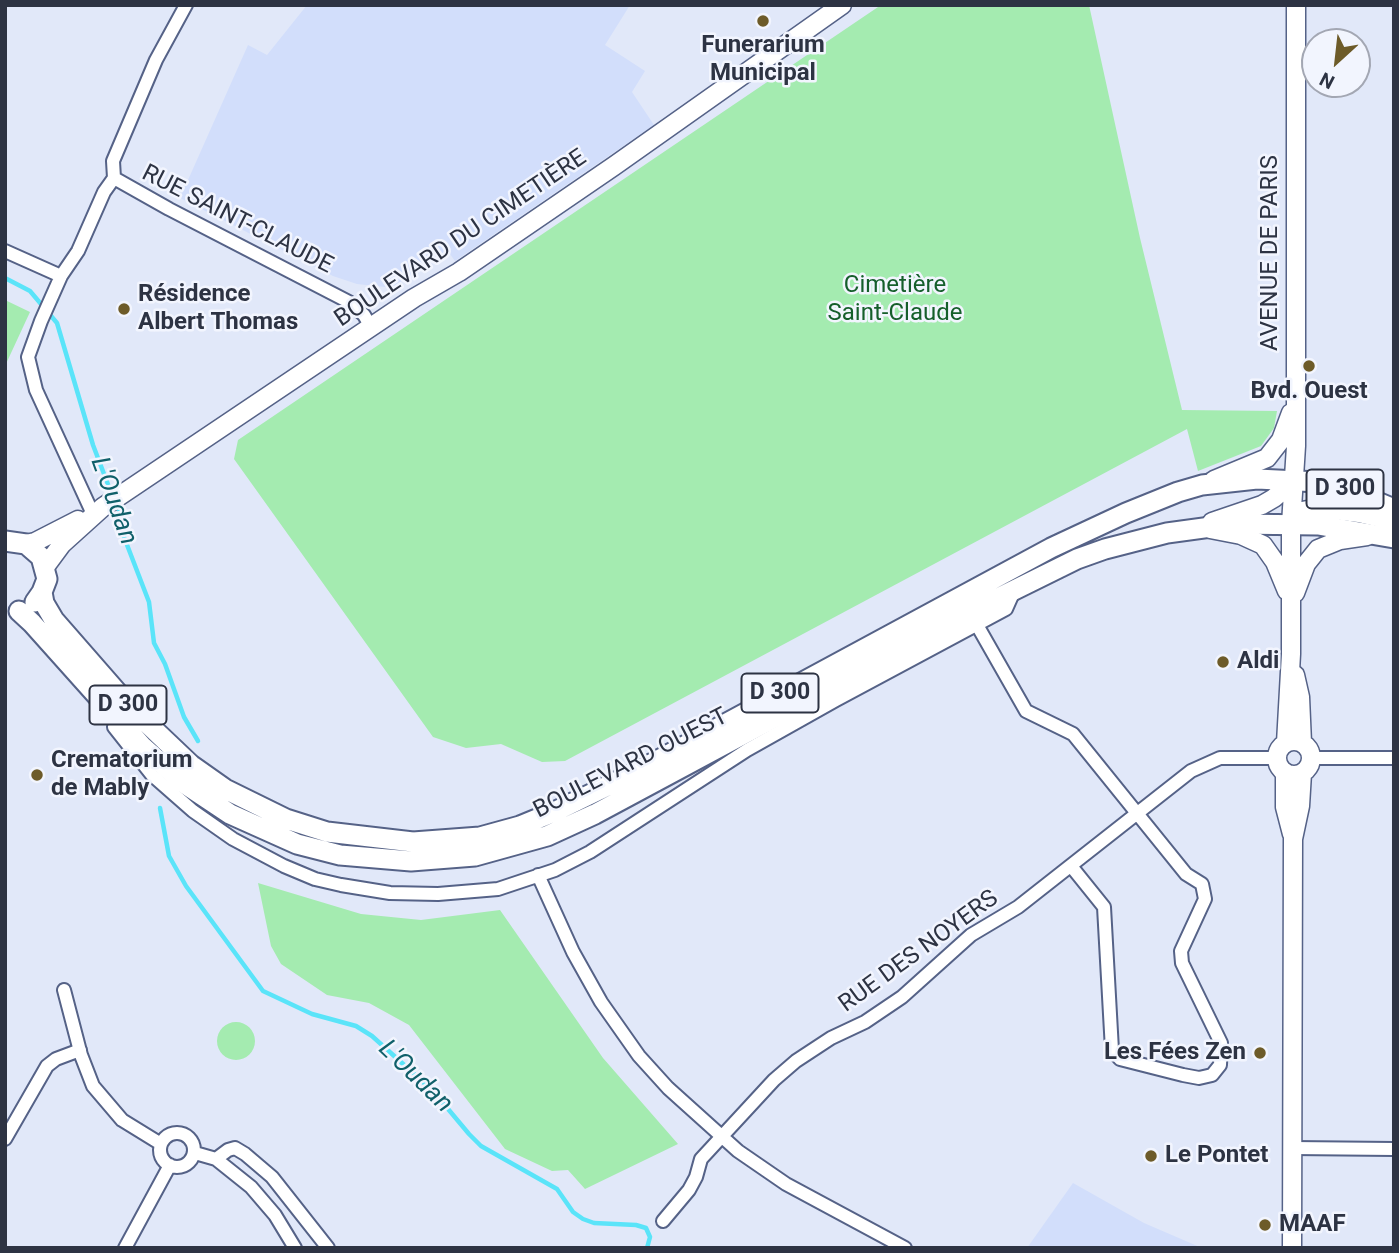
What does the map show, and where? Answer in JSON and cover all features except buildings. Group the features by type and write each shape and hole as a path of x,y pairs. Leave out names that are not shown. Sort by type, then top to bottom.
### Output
{"main road":[{"name":"BOULEVARD DU CIMETIÈRE","path":"26,544 54,533 121,496 614,166 821,11 842,5"},
{"name":"AVENUE DE PARIS","path":"1292,1248 1293,839 1285,807 1293,758 1291,524 1296,396 1296,5"},
{"path":"1202,485 1267,457 1281,440 1296,396"},
{"name":"BOULEVARD OUEST","path":"12,611 32,623 73,657 93,666 130,707 191,765 246,801 286,819 327,832 374,839 430,841 480,837 554,812 636,772 1074,536 1126,513 1202,485 1257,479 1329,484 1394,509"},
{"path":"1199,527 1262,505 1293,481"},
{"path":"1291,524 1302,511 1318,508 1359,513 1390,534"},
{"name":"BOULEVARD DU CIMETIÈRE","path":"45,567 62,544 98,510"},
{"name":"BOULEVARD OUEST","path":"43,592 44,603 73,657 142,746 182,782 230,814 297,844 340,855 411,861 475,856 547,836 606,808 1014,591 1077,559 1105,549 1199,527 1233,524 1318,524 1390,534"},
{"path":"1199,527 1241,535 1263,545 1275,562 1291,603"},
{"path":"1291,603 1306,564 1318,549 1340,540 1390,534"},
{"path":"5,541 26,544 34,550 45,567 47,579 43,592 31,606 12,611"}],"street":[{"path":"98,510 36,390 28,357 61,276 72,261 104,192 114,178 113,161 156,60 186,5"},
{"name":"RUE SAINT-CLAUDE","path":"114,178 349,302 371,327"},
{"path":"5,251 61,276"},
{"path":"73,657 131,749 163,786 233,839 284,866 341,886 390,893 438,894 498,889 538,876 590,852 747,750 1006,609 1014,591"},
{"path":"978,625 1026,711 1073,734 1186,874 1202,884 1205,899 1181,951 1182,963 1221,1043 1220,1065 1212,1074 1199,1078 1159,1069 1120,1059 1112,1050 1104,907 1071,866"},
{"name":"RUE DES NOYERS","path":"663,1221 689,1190 701,1159 774,1080 796,1061 902,997 971,935 1018,907 1203,763 1220,758 1394,758"},
{"path":"538,876 573,952 615,1023 668,1088 722,1137 786,1184 905,1248"},
{"path":"64,990 93,1086 122,1120 161,1144"},
{"path":"5,1139 47,1066 56,1059 80,1050"},
{"path":"182,1133 192,1140 195,1153 188,1164 170,1166 161,1156 161,1144 169,1134 182,1133"},
{"path":"1292,1148 1394,1149"},
{"path":"216,1159 228,1150 235,1149 245,1154 272,1177 328,1248"},
{"path":"195,1153 216,1159 251,1187 267,1205 295,1248"},
{"path":"125,1248 170,1166"}],"shaded area":[{"path":"307,5 630,5 605,45 645,71 632,92 654,125 455,261 447,250 394,286 357,284 333,276 180,198 248,45 267,55"},
{"path":"1073,1183 1144,1223 1202,1248 1027,1248"}],"green space":[{"name":"Cimetière Saint-Claude","path":"881,5 1089,5 1140,238 1182,410 1277,411 1274,428 1261,446 1198,471 1187,429 565,761 542,762 501,744 466,748 433,737 234,459 238,440"},
{"path":"5,300 30,312 5,366"},
{"path":"258,883 361,914 421,920 500,910 603,1058 678,1144 585,1189 568,1170 552,1171 505,1149 409,1025 369,1003 327,995 281,964 271,946"},
{"path":"236,1022 249,1028 255,1041 249,1054 236,1060 223,1054 217,1041 223,1028"}],"waterway":[{"name":"L'Oudan","path":"5,278 30,291 57,323 93,445 112,495"},
{"name":"L'Oudan","path":"115,503 123,518 124,537 149,602 154,643 165,664 184,717 198,741"},
{"name":"L'Oudan","path":"160,808 169,856 186,886 263,991 312,1014 356,1026 372,1036 433,1091 481,1146 557,1189 573,1212 583,1219 594,1223 646,1228 650,1237 647,1248"}],"place":[{"name":"Funerarium Municipal","path":"763,21"},
{"name":"Résidence Albert Thomas","path":"124,309"},
{"name":"Bvd. Ouest","path":"1309,366"},
{"name":"Aldi","path":"1223,662"},
{"name":"Crematorium de Mably","path":"37,775"},
{"name":"Les Fées Zen","path":"1260,1053"},
{"name":"Le Pontet","path":"1151,1156"},
{"name":"MAAF","path":"1265,1225"}]}
